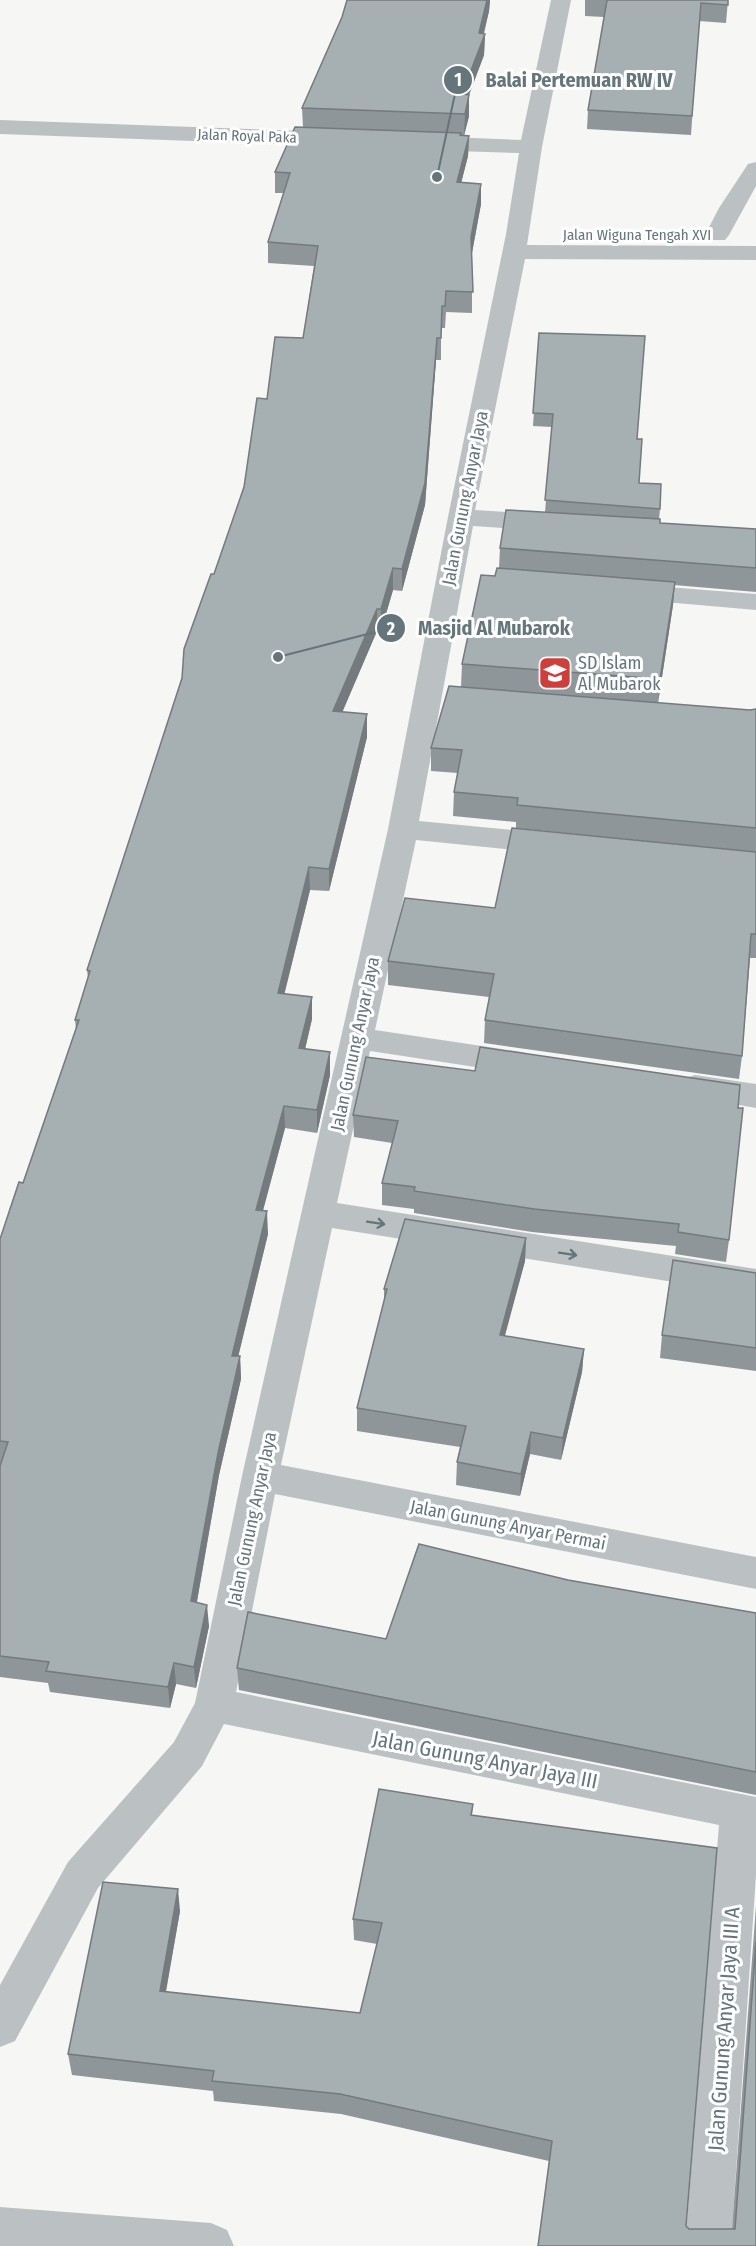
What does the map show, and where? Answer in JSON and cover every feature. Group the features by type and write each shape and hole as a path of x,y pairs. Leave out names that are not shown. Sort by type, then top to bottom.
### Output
{"street":[{"name":"Jalan Gunung Anyar Jaya","path":"0,2028 83,1875 188,1754 214,1705 260,1476 355,1038 438,696 461,578 461,516 516,243 531,147 561,0"},
{"name":"Jalan Royal Paka","path":"0,128 354,140"},
{"path":"401,142 531,147"},
{"path":"717,235 730,208 756,170"},
{"name":"Jalan Wiguna Tengah XVI","path":"516,243 756,235"},
{"path":"516,243 756,253"},
{"path":"461,516 579,526"},
{"path":"603,590 756,602"},
{"path":"404,829 580,846"},
{"path":"355,1038 547,1067"},
{"path":"663,1083 756,1096"},
{"path":"318,1213 756,1282"},
{"name":"Jalan Gunung Anyar Permai","path":"260,1476 756,1573"},
{"name":"Jalan Gunung Anyar Jaya III","path":"214,1705 748,1813"},
{"name":"Jalan Gunung Anyar Jaya III A","path":"708,2246 748,1813"},
{"path":"0,2229 211,2246"}],"building":[{"path":"347,0 487,0 479,33 485,34 462,94 469,95 465,114 302,108 342,17"},
{"path":"607,0 728,0 728,5 701,3 692,116 588,110"},
{"path":"295,127 461,133 460,135 469,136 457,182 481,184 471,237 473,292 446,291 445,306 442,306 441,338 437,338 425,483 402,569 393,568 381,609 377,609 333,711 367,714 329,869 309,867 278,993 312,997 299,1048 330,1052 317,1110 284,1106 256,1210 267,1211 232,1356 240,1356 218,1453 191,1601 207,1605 194,1667 174,1663 168,1687 46,1671 49,1662 0,1656 0,1466 8,1442 0,1441 0,1239 19,1182 23,1183 79,1020 75,1020 90,971 87,970 182,678 184,649 211,574 214,574 244,487 257,398 267,399 275,337 303,338 318,246 268,242 290,173 275,172"},
{"path":"539,333 645,336 637,439 642,439 639,483 661,484 660,509 545,500 553,414 533,413"},
{"path":"506,510 660,519 660,523 756,529 756,568 500,548"},
{"path":"497,568 675,582 660,679 462,664 481,575 495,576"},
{"path":"449,686 756,709 756,828 517,805 518,798 454,792 462,750 431,748"},
{"path":"512,828 756,852 756,934 751,934 742,1056 485,1020 494,974 388,961 405,898 495,908"},
{"path":"480,1047 740,1085 738,1108 743,1108 729,1240 678,1232 679,1224 534,1209 414,1191 415,1187 382,1183 398,1121 353,1115 366,1057 475,1071"},
{"path":"405,1219 526,1238 500,1335 584,1349 563,1438 531,1432 521,1474 457,1462 466,1426 357,1408 387,1289 384,1289"},
{"path":"673,1260 756,1273 756,1348 662,1335"},
{"path":"419,1544 568,1580 756,1613 756,1772 237,1668 248,1612 386,1639"},
{"path":"379,1789 473,1804 471,1815 717,1848 686,2226 689,2229 735,2229 756,1942 756,2246 538,2246 552,2141 340,2094 212,2081 214,2071 68,2054 103,1882 178,1889 160,1991 360,2013 382,1923 353,1919"}],"place":[{"name":"Balai Pertemuan RW IV","path":"437,177"},
{"name":"Masjid Al Mubarok","path":"278,657"},
{"name":"SD Islam Al Mubarok","path":"555,673"}]}
